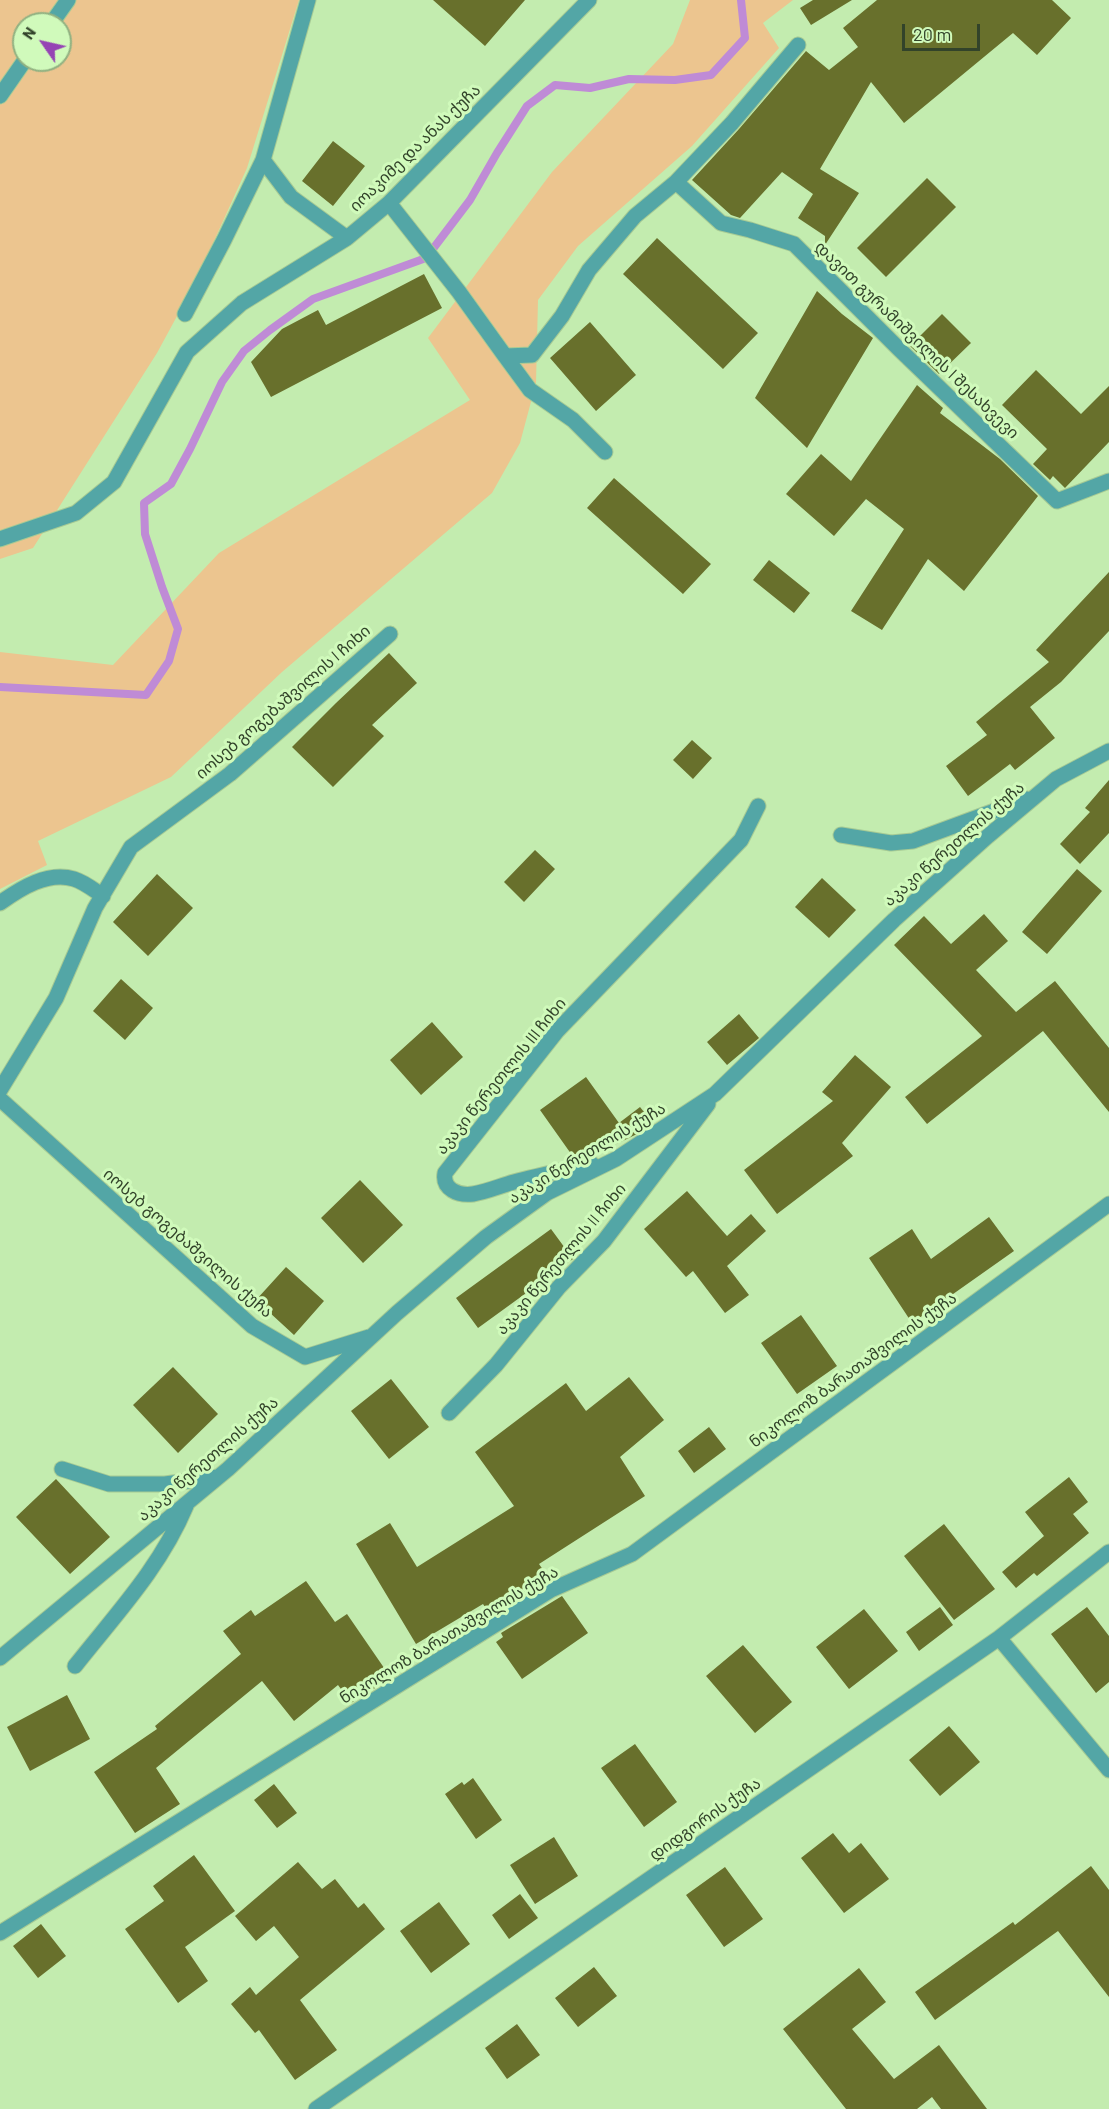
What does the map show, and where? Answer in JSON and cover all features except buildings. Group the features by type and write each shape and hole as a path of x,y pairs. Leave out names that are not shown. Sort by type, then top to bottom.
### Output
{"street":[{"path":"185,314 263,160 308,0"},
{"name":"იოაკიმე და ანას ქუჩა","path":"0,540 76,513 114,483 187,352 242,303 347,238 389,203 589,0"},
{"path":"505,356 532,355 562,316 589,270 635,216 676,182 732,123 798,45"},
{"path":"0,96 17,72"},
{"path":"263,160 291,197 347,238"},
{"name":"დავით გურამიშვილის I შესახვევი","path":"676,182 721,223 794,244 899,350 1057,501 1109,481"},
{"path":"389,203 530,390 573,420 605,452"},
{"name":"იოსებ გოგებაშვილის I ჩიხი","path":"0,1090 56,998 102,896 131,847 230,774 390,634"},
{"name":"აკაკი წერეთლის ქუჩა","path":"0,1658 218,1477 486,1237 547,1193 616,1159 715,1095 894,920 988,836 1056,779 1109,751"},
{"path":"841,835 891,843 913,841 1038,794"},
{"name":"აკაკი წერეთლის III ჩიხი","path":"616,1159 536,1176 472,1194 458,1193 447,1188 443,1181 445,1173 557,1031 741,840 758,806"},
{"path":"0,903 35,882 62,876 77,880 102,896"},
{"name":"აკაკი წერეთლის II ჩიხი","path":"449,1413 496,1365 559,1287 604,1241 715,1095"},
{"name":"იოსებ გოგებაშვილის ქუჩა","path":"0,1099 252,1326 305,1357 374,1335"},
{"name":"ნიკოლოზ ბარათაშვილის ქუჩა","path":"0,1933 551,1590 632,1554 1109,1204"},
{"path":"62,1469 109,1484 165,1484 218,1477"},
{"path":"75,1666 155,1565 176,1531 187,1503"},
{"name":"დიდგორის ქუჩა","path":"316,2109 999,1638 1109,1552"},
{"path":"999,1638 1109,1770"}],"shaded area":[{"path":"0,0 299,0 247,168 195,283 157,353 33,548 0,559"},
{"path":"690,0 793,0 763,23 779,48 692,146 578,246 538,300 536,383 520,443 492,493 282,672 171,777 38,841 47,865 0,889 0,652 113,665 219,553 470,400 428,338 552,172 673,44"}],"waterway":[{"path":"0,687 146,695 169,661 178,629 145,534 144,503 171,484 222,382 244,351 313,299 426,258 470,200 527,106 555,85 590,88 629,79 675,80 711,75 745,38 741,0"}]}
